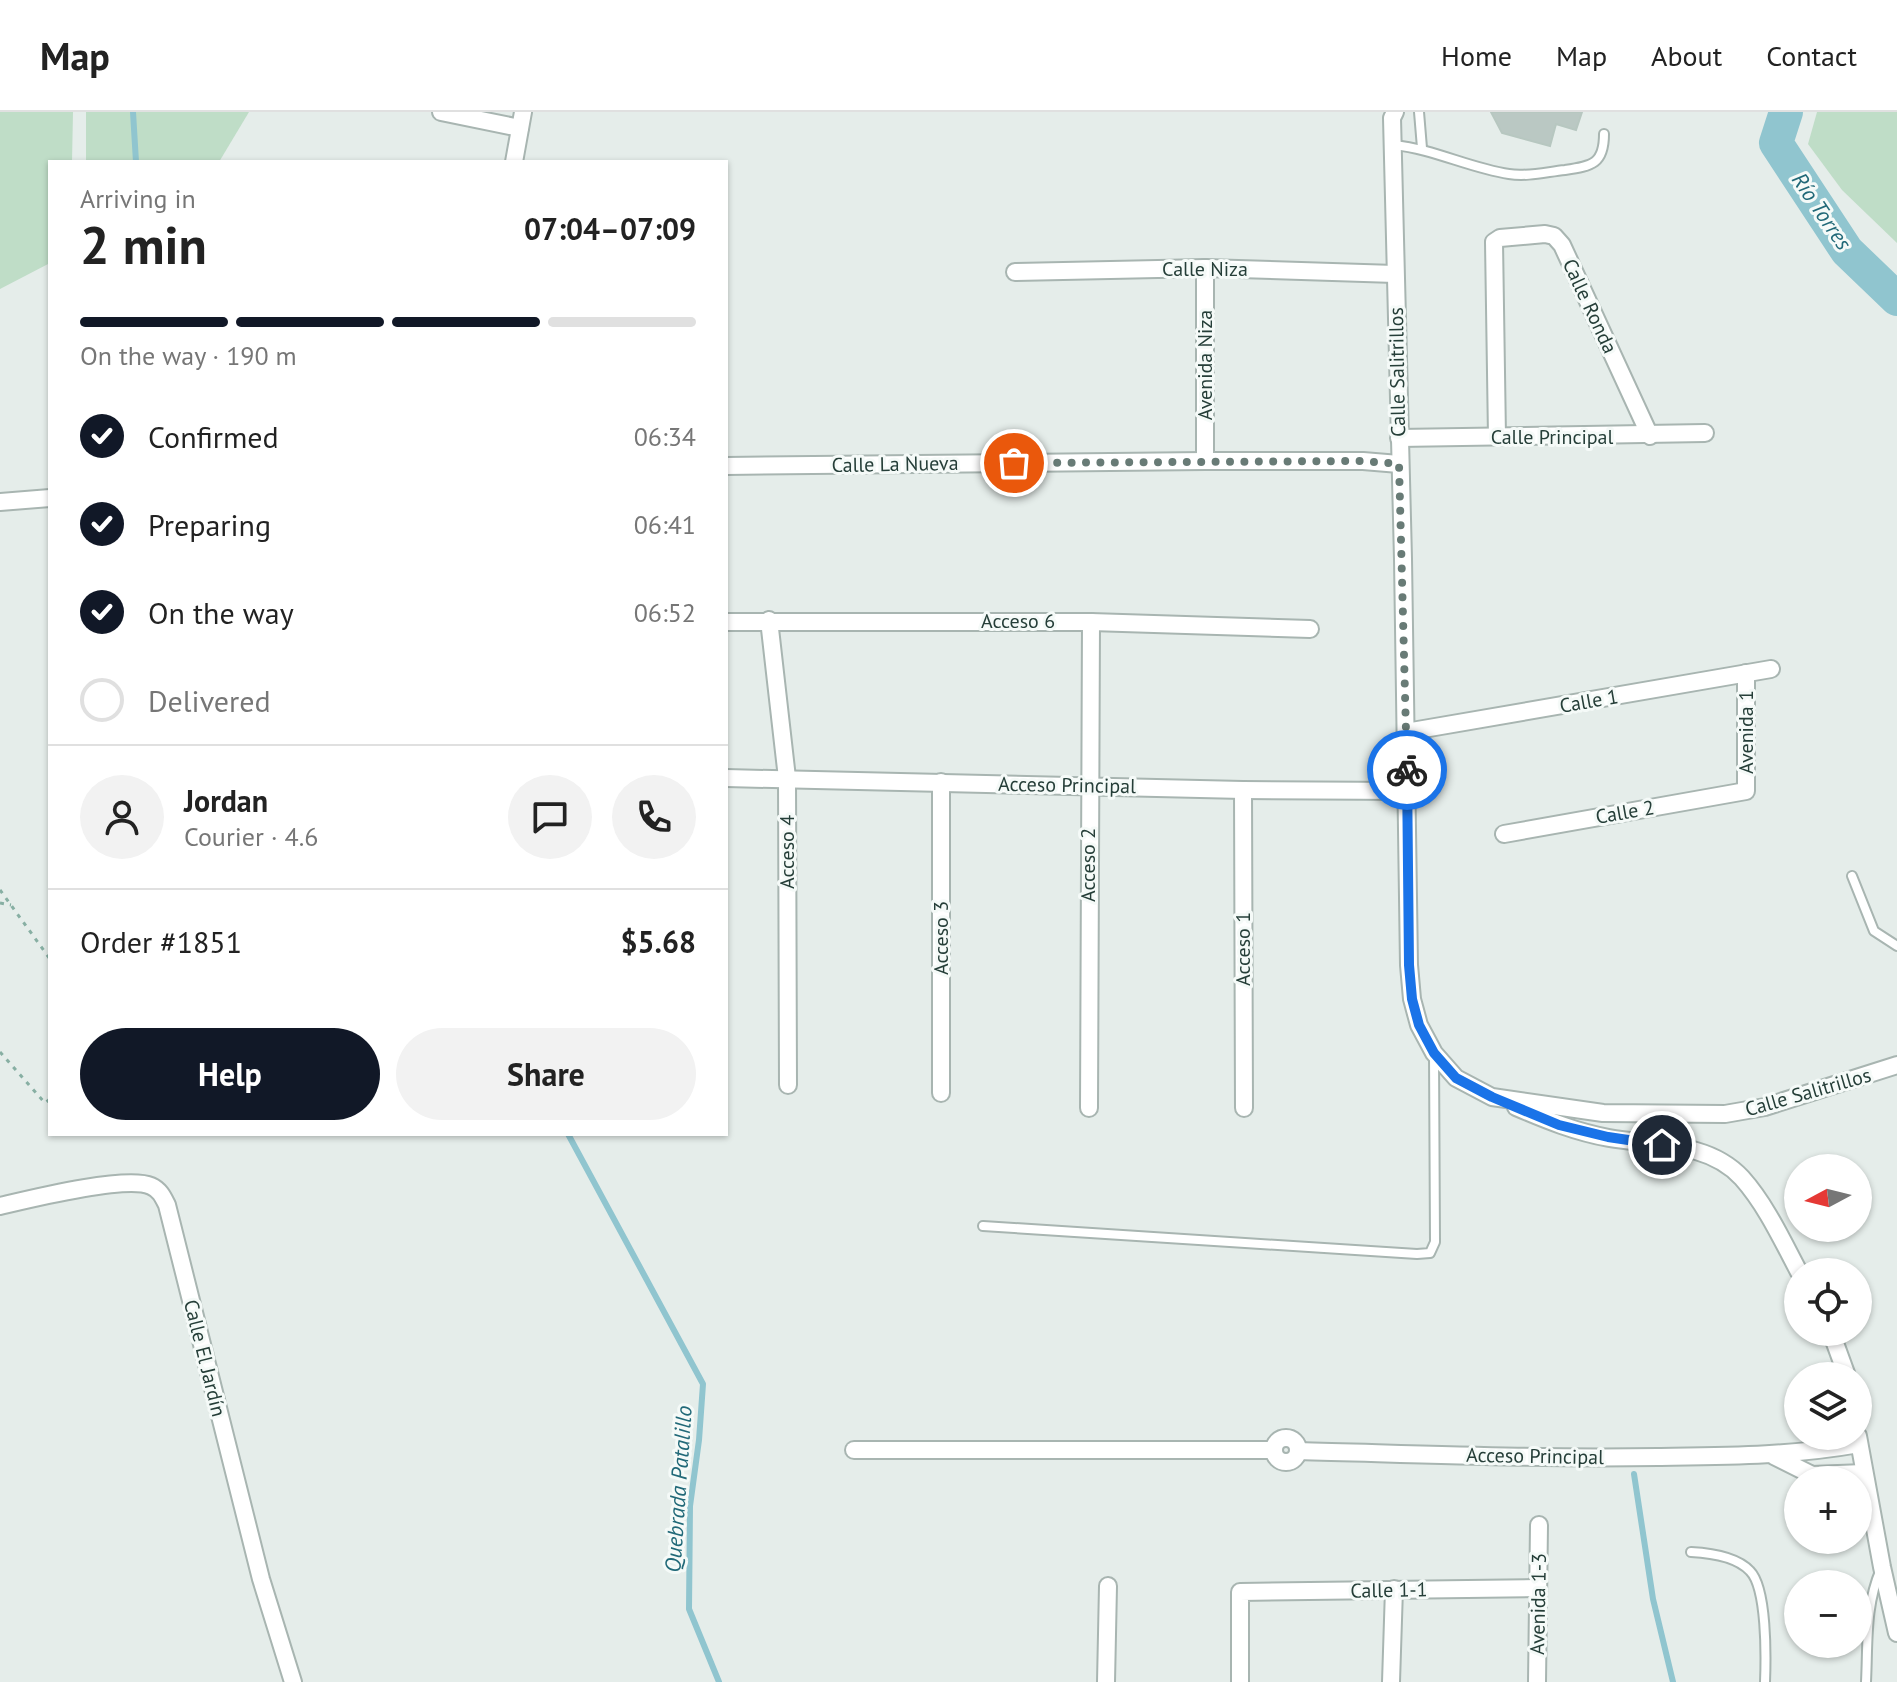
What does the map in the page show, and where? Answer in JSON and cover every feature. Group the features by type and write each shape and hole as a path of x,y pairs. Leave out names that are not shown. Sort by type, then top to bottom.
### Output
{"street":[{"path":"441,112 521,120 514,160"},
{"name":"Calle Salitrillos","path":"1392,114 1409,965 1412,999 1419,1025 1434,1053 1456,1078 1492,1097 1603,1113 1725,1114 1765,1107 1897,1065"},
{"name":"Calle Ronda","path":"1497,437 1494,242 1500,238 1545,234 1554,236 1562,245 1650,436"},
{"name":"Calle Niza","path":"1015,272 1205,268 1395,274"},
{"name":"Avenida Niza","path":"1205,268 1205,461"},
{"name":"Calle Principal","path":"1399,438 1705,433"},
{"name":"Calle La Nueva","path":"728,466 1205,461 1363,461 1399,464"},
{"path":"0,502 48,498"},
{"name":"Acceso 4","path":"769,620 787,778 788,1085"},
{"name":"Acceso 6","path":"728,622 1091,622 1310,629"},
{"name":"Acceso 2","path":"1089,1108 1091,622"},
{"name":"Calle 1","path":"1406,732 1771,669"},
{"name":"Avenida 1","path":"1746,673 1746,791"},
{"name":"Acceso Principal","path":"728,778 1407,791"},
{"name":"Acceso 3","path":"941,782 941,1093"},
{"name":"Acceso 1","path":"1243,790 1244,1108"},
{"name":"Calle 2","path":"1504,834 1746,791"},
{"path":"1492,1097 1559,1125 1608,1137 1708,1153 1741,1176 1771,1220 1791,1258"},
{"name":"Calle El Jardín","path":"0,1206 67,1191 129,1184 153,1187 161,1194 167,1205 261,1579 293,1682"},
{"name":"Acceso Principal","path":"854,1450 1273,1450 1276,1457 1285,1463 1295,1458 1298,1451 1597,1458 1773,1455 1819,1450"},
{"path":"1773,1455 1794,1466"},
{"path":"1872,1515 1897,1633"},
{"name":"Avenida 1-3","path":"1537,1682 1539,1525"},
{"path":"1106,1682 1108,1586"},
{"name":"Calle 1-1","path":"1240,1682 1240,1592 1537,1588"},
{"path":"1391,1682 1394,1589"}],"lane":[{"path":"1419,112 1422,148"},
{"path":"1394,145 1422,148 1476,167 1518,175 1574,169 1595,162 1604,150 1604,134"},
{"path":"1852,876 1874,931 1897,946"},
{"path":"983,1226 1430,1253 1435,1242 1434,1053"},
{"path":"1691,1552 1713,1553 1751,1571 1758,1585 1764,1619 1765,1682"},
{"path":"1866,1682 1868,1607 1882,1567"}],"path":[{"path":"0,890 48,956"},
{"path":"0,903 11,905"},
{"path":"0,1052 45,1103 48,1101"}],"green space":[{"path":"0,112 73,112 72,160 48,160 48,264 0,289"},
{"path":"86,112 249,112 220,160 86,160"},
{"path":"1817,112 1897,112 1897,243 1842,190 1808,144"}],"building":[{"path":"1491,112 1582,112 1576,130 1556,124 1550,146 1502,133"}],"waterway":[{"name":"Quebrada Patalillo","path":"133,112 136,160"},
{"name":"Río Torres","path":"1786,112 1776,143 1847,251 1897,299"},
{"name":"Quebrada Patalillo","path":"569,1136 703,1384 690,1506 689,1609 719,1682"},
{"path":"1634,1474 1653,1599 1673,1682"}],"way so far":[{"path":"1014,463 1363,461 1399,464 1407,770"}],"route":[{"path":"1407,770 1412,999 1419,1025 1434,1053 1456,1078 1559,1125 1608,1137 1662,1145"}]}
